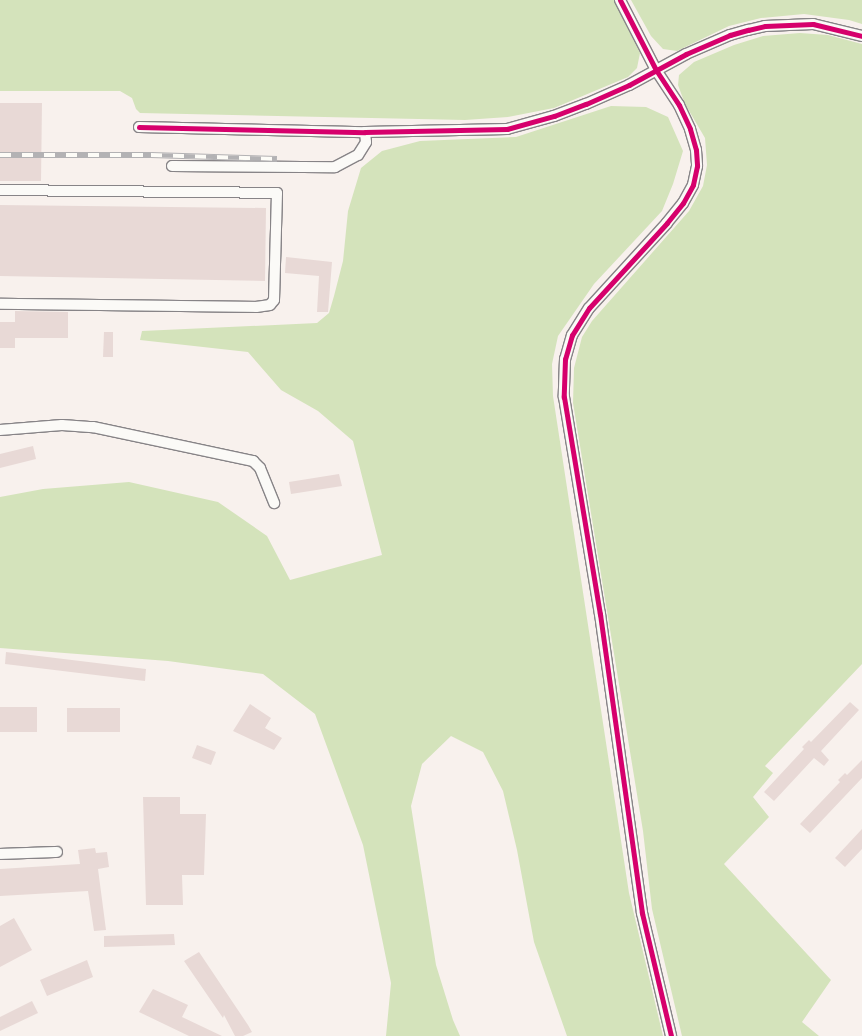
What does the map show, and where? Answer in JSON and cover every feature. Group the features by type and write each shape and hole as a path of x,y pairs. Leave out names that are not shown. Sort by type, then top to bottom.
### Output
{"street":[{"path":"620,0 656,70 679,104 690,129 696,150 697,166 692,185 683,203 589,308 572,335 565,359 564,397 600,614 642,913 671,1036"},
{"path":"139,127 365,132 507,129 554,116 629,85 730,35 765,26 813,24 862,36"},
{"path":"172,166 335,167 358,155 366,142 365,132"},
{"path":"0,190 277,193 274,300 270,305 256,308 0,304"},
{"path":"0,430 62,425 93,428 253,461 260,468 274,503"},
{"path":"0,854 57,852"}],"green space":[{"path":"0,0 614,0 640,53 637,68 628,77 554,108 508,117 465,120 140,113 136,109 132,98 120,91 0,91"},
{"path":"631,0 862,0 862,24 849,20 804,14 761,18 729,26 677,51 663,49 651,36"},
{"path":"800,33 828,35 862,44 862,664 765,766 773,773 753,797 769,817 724,864 831,980 802,1022 819,1036 682,1036 652,909 643,831 573,403 574,368 582,337 592,321 689,211 703,186 707,165 705,138 685,104 678,85 679,75 694,62 734,45 763,36"},
{"path":"611,106 646,107 668,117 683,151 662,211 594,284 558,336 552,364 553,396 629,893 663,1036 567,1036 534,942 517,850 503,791 483,752 451,736 422,764 411,806 436,965 453,1020 460,1036 386,1036 391,983 363,845 315,714 263,674 168,661 0,648 0,497 43,489 129,482 218,502 267,536 290,580 382,555 353,441 318,411 281,390 248,352 140,340 142,331 317,323 329,313 334,296 343,261 348,211 361,168 382,151 420,141 516,137"}],"building":[{"path":"0,103 42,103 41,181 0,181"},
{"path":"0,205 266,208 265,281 0,276"},
{"path":"286,257 332,262 328,312 317,312 319,276 285,273"},
{"path":"15,311 68,312 68,338 15,338 15,348 0,348 0,322 15,322"},
{"path":"104,332 113,332 113,357 103,357"},
{"path":"33,446 36,459 0,468 0,454"},
{"path":"339,474 342,486 291,494 289,482"},
{"path":"6,652 146,669 145,681 5,664"},
{"path":"850,702 859,710 821,751 829,760 824,766 814,758 774,801 764,792 804,749 802,747 809,740 811,742"},
{"path":"250,704 271,718 265,728 282,738 274,750 233,731"},
{"path":"0,707 37,707 37,732 0,732"},
{"path":"67,708 120,708 120,732 67,732"},
{"path":"197,745 216,752 211,765 192,758"},
{"path":"862,760 862,778 810,833 800,824 840,782 838,780 845,773 847,775"},
{"path":"143,797 180,797 180,814 206,814 204,875 182,875 183,905 146,905"},
{"path":"862,829 862,849 845,867 835,858"},
{"path":"95,848 96,853 107,852 109,867 98,869 106,930 94,931 88,891 0,896 0,869 80,864 78,850"},
{"path":"14,918 32,950 0,967 0,926"},
{"path":"174,934 175,945 104,947 104,936"},
{"path":"199,952 252,1032 243,1036 235,1036 224,1015 223,1018 184,961"},
{"path":"87,960 93,977 47,996 40,980"},
{"path":"153,989 188,1005 182,1017 222,1036 189,1036 139,1012"},
{"path":"32,1001 38,1013 0,1031 0,1017"}],"railway":[{"path":"0,155 151,155 277,159"}],"cycle path":[{"path":"620,0 656,70 679,105 690,129 696,150 697,166 693,185 683,203 589,308 572,335 565,359 564,397 600,614 642,913 671,1036"},
{"path":"139,127 365,132 507,129 554,116 586,104 629,85 686,54 730,35 748,30 765,26 813,24 862,36"}]}
